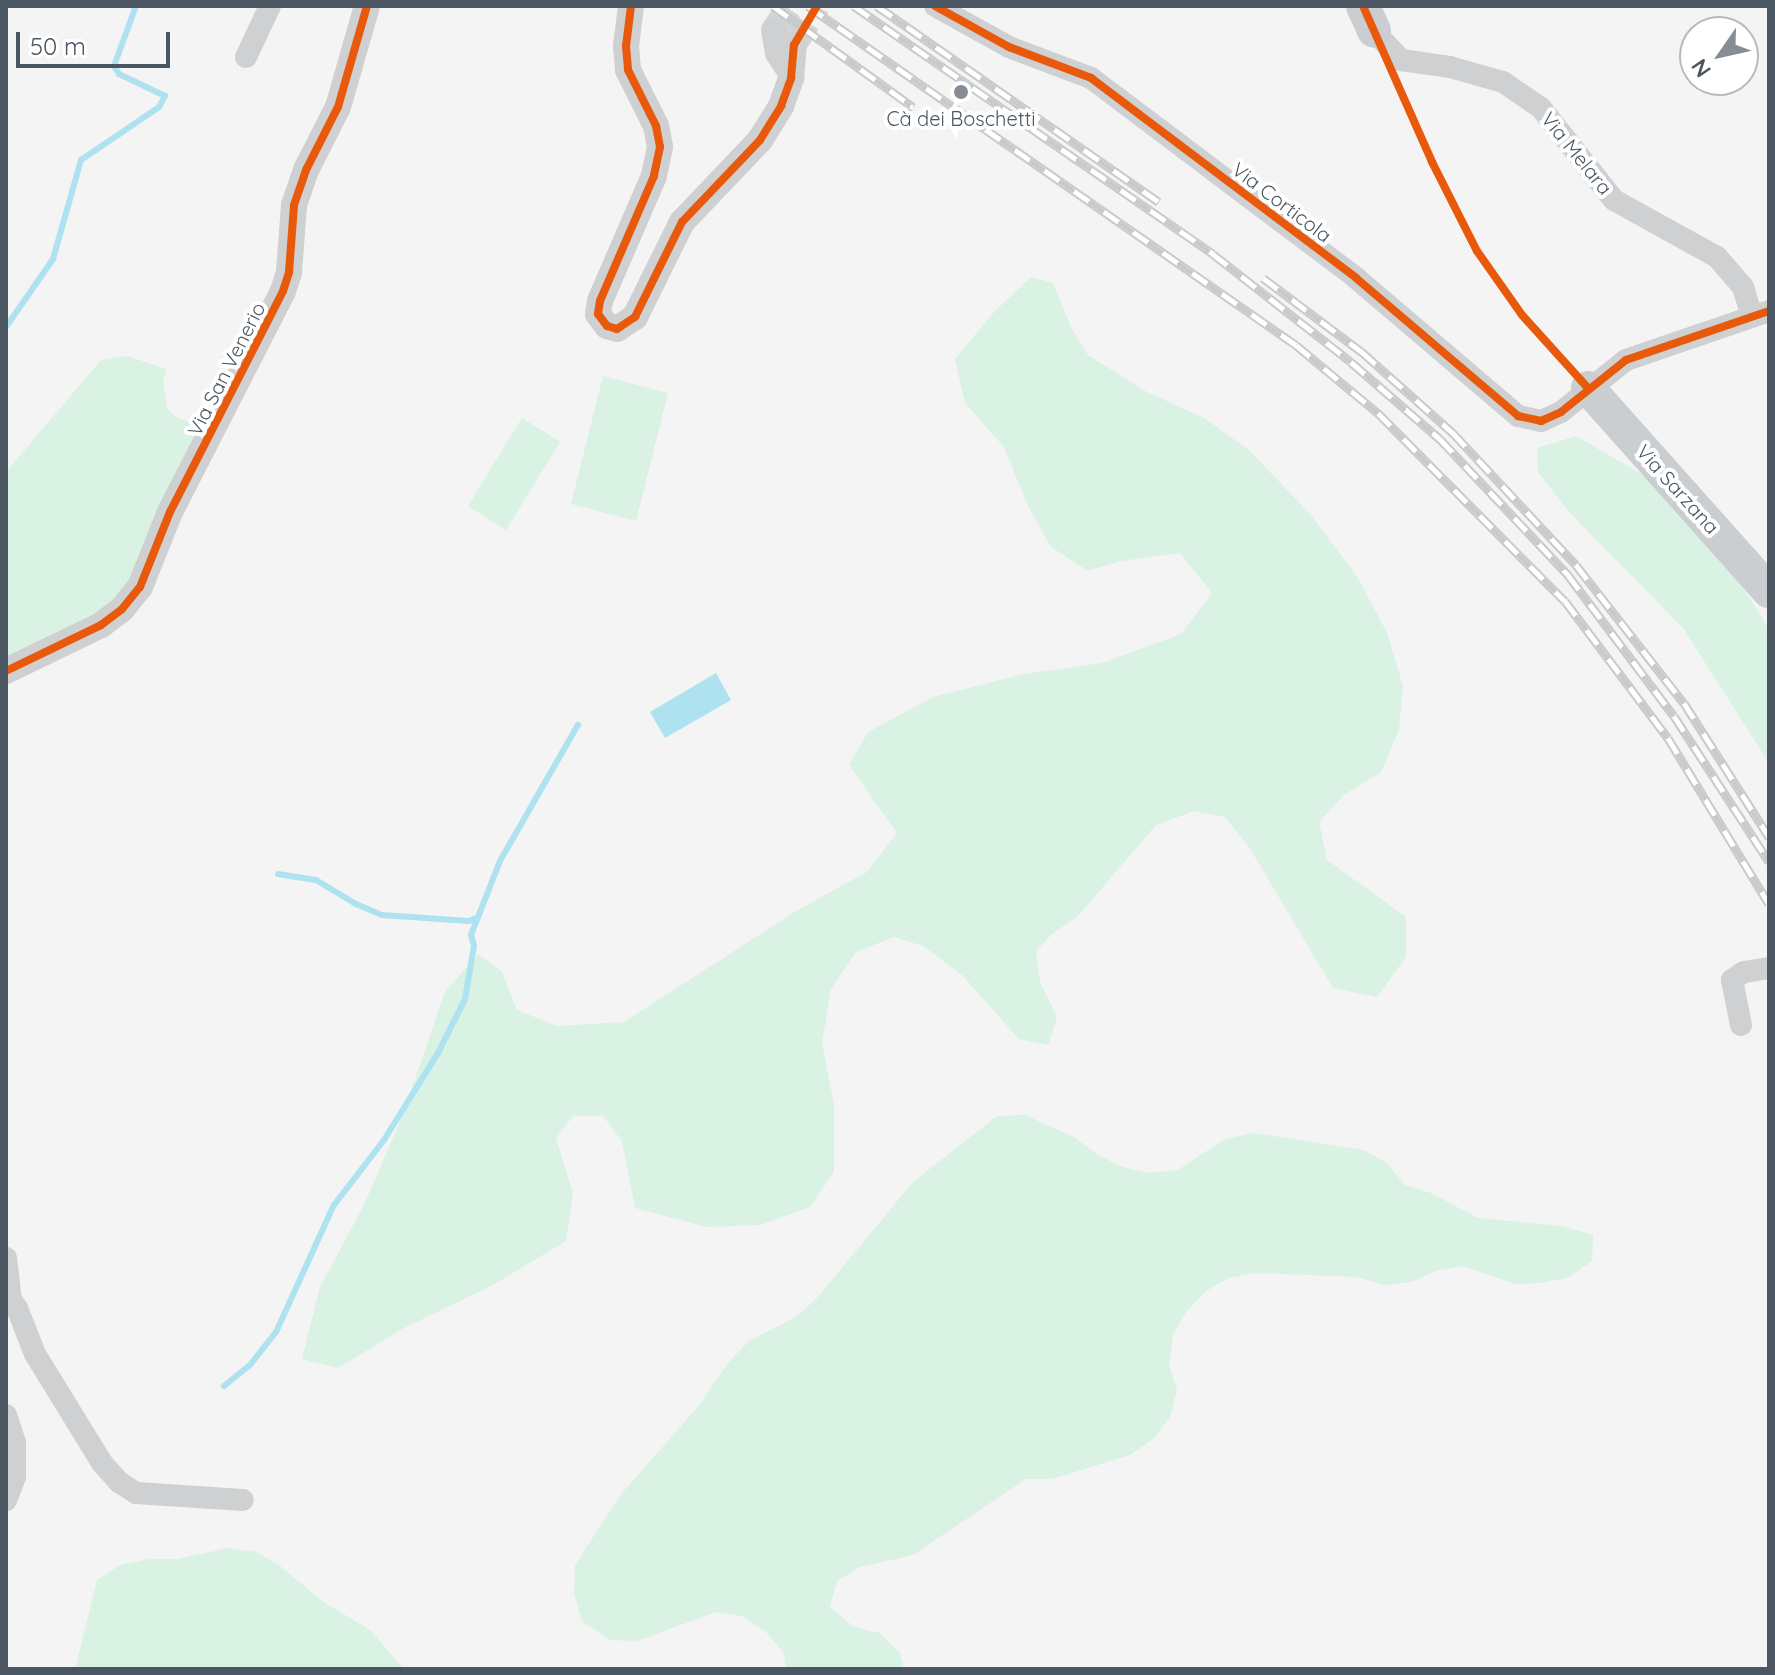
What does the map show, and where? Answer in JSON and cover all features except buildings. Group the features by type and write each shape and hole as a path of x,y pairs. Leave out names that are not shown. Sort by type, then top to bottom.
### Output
{"main road":[{"name":"Via Sarzana","path":"1588,388 1769,591"}],"street":[{"path":"246,57 270,6"},
{"name":"Via San Venerio","path":"6,671 101,625 122,609 140,587 170,512 283,291 289,272 294,205 307,168 338,107 367,6"},
{"path":"631,6 626,46 628,70 656,126 660,147 654,176 600,301 598,314 607,326 617,329 635,317 682,222 760,140 781,106 791,73 784,38"},
{"name":"Via Corticola","path":"935,6 1009,47 1091,78 1356,278 1518,416 1541,421 1561,412 1626,360 1761,313"},
{"name":"Via Melara","path":"1369,19 1401,60 1450,67 1503,82 1541,108 1614,200 1717,257 1761,313"},
{"path":"1741,1025 1732,980 1744,972 1769,968"},
{"path":"6,1258 9,1301 35,1354 102,1463 119,1482 136,1493 243,1500"},
{"path":"6,1415 15,1443 15,1477 6,1500"}],"green space":[{"path":"1031,277 1053,283 1071,327 1088,355 1147,392 1204,418 1249,450 1310,514 1358,578 1387,633 1403,686 1399,730 1381,772 1345,794 1319,822 1327,860 1406,917 1406,957 1377,997 1333,988 1249,847 1225,817 1194,811 1156,825 1078,916 1052,934 1036,951 1040,982 1057,1017 1048,1045 1019,1039 962,975 923,946 894,937 856,952 831,989 822,1043 834,1105 834,1172 810,1207 760,1225 707,1227 635,1208 622,1141 603,1116 573,1116 556,1138 573,1193 566,1241 493,1285 402,1329 338,1368 302,1359 320,1287 364,1205 402,1117 445,992 478,954 502,972 517,1010 557,1026 624,1022 796,911 867,872 897,833 849,765 868,732 933,697 1024,674 1102,663 1181,634 1212,593 1180,553 1121,561 1088,571 1051,547 1028,506 1004,447 965,403 955,359 994,312"},
{"path":"127,356 167,369 163,381 167,408 175,417 201,425 131,582 115,601 95,616 6,659 6,472 101,360"},
{"path":"603,376 668,393 636,521 571,504"},
{"path":"522,418 560,442 506,530 468,506"},
{"path":"1576,436 1645,476 1740,583 1769,629 1769,763 1683,628 1569,512 1538,472 1537,448"},
{"path":"1025,1115 1074,1137 1095,1153 1122,1167 1149,1173 1178,1170 1225,1139 1253,1133 1364,1150 1387,1163 1405,1185 1431,1193 1478,1218 1562,1226 1593,1235 1592,1261 1569,1277 1543,1283 1515,1284 1463,1266 1435,1271 1412,1282 1384,1285 1356,1277 1255,1273 1229,1278 1206,1291 1186,1312 1173,1335 1169,1365 1177,1390 1170,1417 1153,1439 1130,1455 1052,1479 1026,1479 913,1555 860,1567 837,1581 830,1607 854,1627 880,1633 900,1653 904,1669 786,1669 784,1653 766,1632 744,1617 716,1612 637,1641 610,1640 582,1621 574,1593 575,1565 621,1494 697,1408 728,1363 749,1341 796,1317 817,1298 913,1182 997,1116"},
{"path":"229,1548 256,1552 279,1565 322,1601 370,1630 404,1669 75,1669 97,1580 120,1565 149,1559 177,1559"}],"water":[{"path":"716,673 731,700 665,738 650,712"}],"waterway":[{"path":"6,327 53,259 81,160 159,107 165,96 119,74 114,66 136,6"},
{"path":"224,1386 250,1365 276,1332 334,1205 384,1140 438,1053 465,999 474,946 471,935 500,861 578,725"},
{"path":"278,874 316,880 356,904 382,915 469,921 478,917"}],"tunnel":[{"path":"774,30 791,6"},
{"path":"794,45 817,6"}],"railway":[{"path":"773,6 913,107 910,106"},
{"path":"808,6 1296,345 1378,413 1565,601 1668,738 1769,904"},
{"path":"854,6 1213,254 1351,362 1440,439 1568,575 1674,716 1769,862"},
{"path":"877,6 1159,202"},
{"path":"1263,278 1362,352 1453,433 1576,565 1684,703 1769,837"}],"cycle path":[{"path":"6,671 101,625 122,609 140,587 170,512 283,291 289,272 294,205 307,168 338,107 367,6"},
{"path":"631,6 626,46 628,70 656,126 660,147 654,176 600,301 598,314 607,326 617,329 635,317 682,222 760,140 781,106 791,78 794,45 817,6"},
{"path":"935,6 1009,47 1091,78 1356,278 1518,416 1541,421 1561,412 1626,360 1769,311"},
{"path":"1363,6 1432,162 1477,251 1522,315 1588,388"}],"place":[{"name":"Cà dei Boschetti","path":"961,92"}]}
